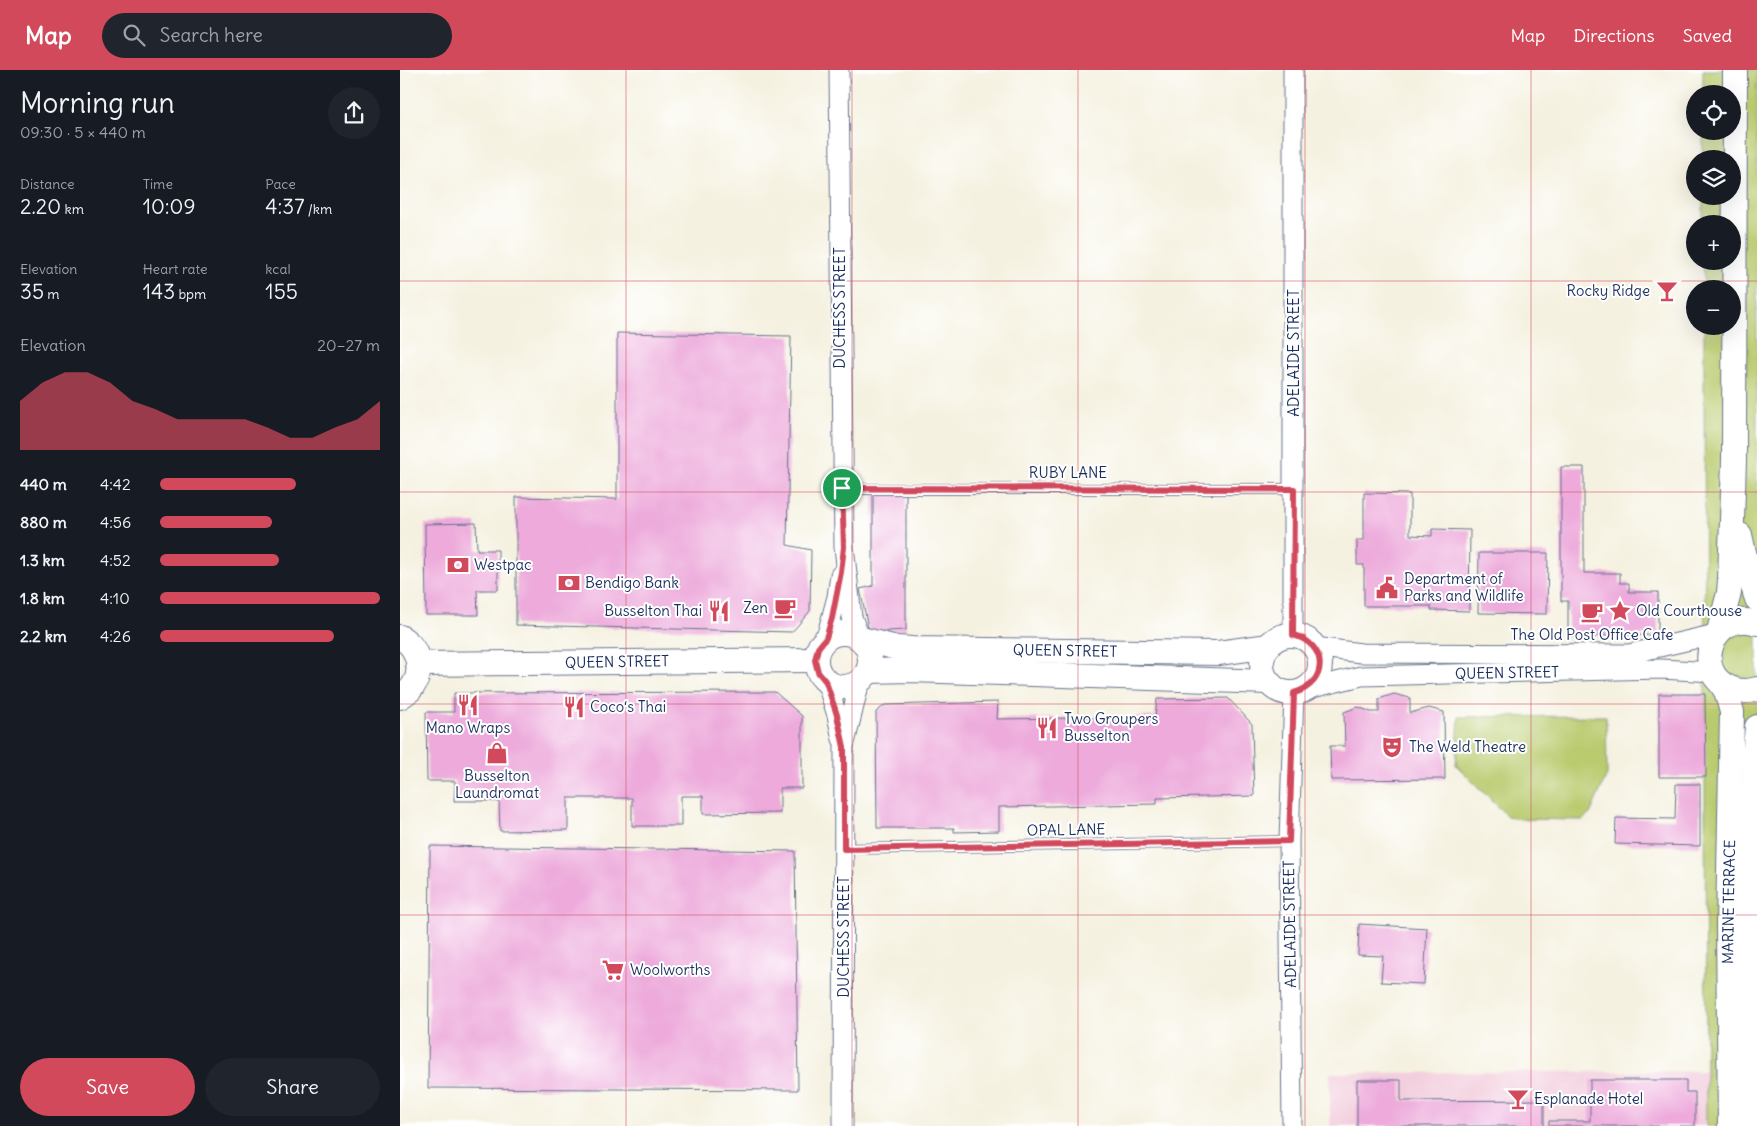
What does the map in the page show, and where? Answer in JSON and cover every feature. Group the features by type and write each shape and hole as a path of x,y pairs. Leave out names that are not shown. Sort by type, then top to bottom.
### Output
{"street":[{"name":"DUCHESS STREET","path":"839,70 844,547 852,617 861,639"},
{"name":"ADELAIDE STREET","path":"1293,70 1293,635"},
{"path":"1718,633 1729,593 1734,461 1736,72"},
{"path":"1734,461 1740,536 1757,599"},
{"name":"DUCHESS STREET","path":"826,638 837,597 844,547"},
{"path":"1718,633 1725,626 1734,622 1742,620 1757,623"},
{"path":"837,632 849,633 861,639 868,649 871,660 864,676 850,686 838,687 826,682 818,672 815,660 818,648 826,638 837,632"},
{"name":"QUEEN STREET","path":"1314,647 1361,653 1629,654 1718,633"},
{"name":"MARINE TERRACE","path":"1718,633 1711,643 1710,663 1716,677 1726,692 1732,712 1728,926 1730,1126"},
{"path":"1293,635 1303,638 1314,647 1319,656 1319,672 1314,681 1299,692 1280,691 1269,682 1263,669 1263,659 1268,646 1276,639 1286,636 1293,635"},
{"path":"400,637 412,647 418,664 416,680 410,690 400,697"},
{"name":"QUEEN STREET","path":"861,639 897,648 912,649 1218,654 1268,646"},
{"name":"QUEEN STREET","path":"418,664 815,660"},
{"name":"QUEEN STREET","path":"1299,692 1361,676 1662,669 1716,677"},
{"name":"QUEEN STREET","path":"864,676 911,670 1269,682"},
{"name":"DUCHESS STREET","path":"844,747 864,676"},
{"path":"1716,677 1727,687 1736,690 1745,692 1757,689"},
{"name":"DUCHESS STREET","path":"826,682 837,715 844,747 843,1126"},
{"name":"ADELAIDE STREET","path":"1292,1126 1289,841 1299,692"},
{"name":"MARINE TERRACE","path":"1752,1126 1750,930 1754,749 1757,727"}],"lane":[{"name":"RUBY LANE","path":"842,488 1294,489"},
{"name":"OPAL LANE","path":"844,849 1289,841"}],"shaded area":[{"name":"Esplanade Hotel","path":"1706,1071 1706,1126 1330,1126 1330,1073"}],"green space":[{"path":"1703,70 1757,70 1757,1126 1706,1126 1704,335 1741,335 1741,280 1704,280 1703,270 1741,270 1741,215 1703,215 1703,205 1741,205 1741,150 1703,150 1703,140 1741,140 1741,85 1703,85"},
{"path":"1606,716 1607,775 1590,814 1582,820 1521,819 1507,816 1456,765 1459,717"}],"building":[{"path":"617,333 791,336 787,545 811,550 810,611 792,632 516,625 516,497 617,499"},
{"path":"1561,467 1584,467 1584,573 1620,573 1620,583 1629,583 1629,592 1658,592 1658,635 1568,636 1568,601 1561,601"},
{"path":"906,492 906,630 869,632 860,589 873,586 873,494"},
{"path":"1364,493 1410,494 1410,535 1432,536 1432,529 1470,530 1469,611 1431,610 1431,606 1364,606 1364,565 1357,565 1357,540 1364,540"},
{"path":"476,523 477,550 498,550 498,590 477,590 478,615 426,615 425,524"},
{"path":"1479,553 1548,553 1547,614 1478,613"},
{"path":"775,692 802,716 802,788 780,788 780,813 703,814 703,796 681,796 681,826 632,826 632,798 568,798 568,830 500,831 499,801 454,801 455,781 427,781 426,712 454,712 454,693"},
{"path":"1394,694 1410,698 1410,713 1429,708 1444,712 1445,779 1331,780 1330,746 1345,746 1344,712 1358,707 1371,712 1379,712 1379,699"},
{"path":"1659,694 1705,694 1706,777 1659,777"},
{"path":"1228,698 1252,724 1254,796 1157,798 1157,804 999,807 999,831 954,832 954,828 877,828 876,712 885,705 998,702 997,719 1155,717 1157,699"},
{"path":"1676,784 1700,784 1700,846 1615,844 1616,818 1675,819"},
{"name":"Woolworths","path":"430,846 795,851 798,1090 428,1088"},
{"path":"1359,924 1427,928 1424,984 1381,982 1383,956 1358,955"},
{"path":"1357,1080 1401,1080 1401,1101 1544,1100 1544,1126 1357,1126"},
{"path":"1590,1080 1686,1080 1686,1092 1695,1092 1695,1126 1549,1126 1549,1121 1590,1121"}],"place":[{"name":"Rocky Ridge","path":"1667,291"},
{"name":"Westpac","path":"458,565"},
{"name":"Bendigo Bank","path":"569,583"},
{"name":"Department of Parks and Wildlife","path":"1387,588"},
{"name":"Zen","path":"785,608"},
{"name":"Busselton Thai","path":"719,611"},
{"name":"Old Courthouse","path":"1620,611"},
{"name":"The Old Post Office Cafe","path":"1592,612"},
{"name":"Mano Wraps","path":"468,705"},
{"name":"Coco‘s Thai","path":"574,707"},
{"name":"Two Groupers Busselton","path":"1047,728"},
{"name":"The Weld Theatre","path":"1392,747"},
{"name":"Busselton Laundromat","path":"497,753"},
{"name":"Woolworths","path":"613,970"},
{"name":"Esplanade Hotel","path":"1518,1099"}],"route":[{"path":"842,488 1294,489 1293,635 1303,638 1314,647 1319,656 1320,666 1314,681 1304,690 1294,693 1289,841 844,849 844,747 837,715 826,682 818,672 815,660 818,648 826,638 832,618 841,572 844,547 842,488"}]}
